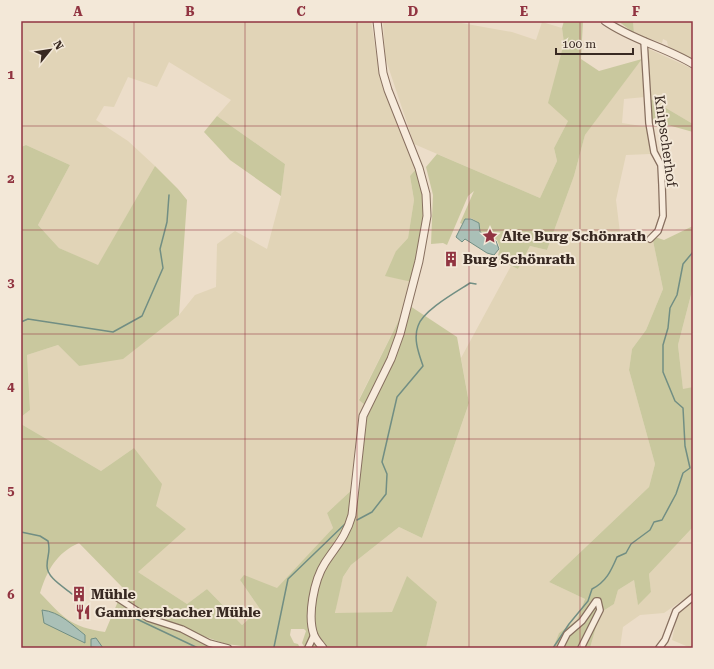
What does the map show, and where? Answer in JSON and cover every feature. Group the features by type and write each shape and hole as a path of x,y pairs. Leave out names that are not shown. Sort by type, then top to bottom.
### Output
{"street":[{"path":"323,648 314,635 312,615 313,594 324,564 342,541 348,530 352,515 363,416 391,360 400,334 426,232 426,194 419,168 388,90 383,73 377,21"},
{"path":"605,21 644,42 672,53 693,64"},
{"name":"Knipscherhof","path":"644,42 649,123 654,152 661,165 663,216 658,231 650,239"},
{"path":"113,595 148,618 182,628 209,643 228,648"},
{"path":"660,648 665,640 676,611 693,597"},
{"path":"560,648 567,634 582,621 598,601 601,605 600,610 581,648"},
{"path":"308,648 314,635"}],"shaded area":[{"path":"21,21 371,21 380,77 416,169 410,176 414,200 408,238 396,251 412,282 407,304 359,399 371,410 357,485 327,513 333,528 277,589 240,580 260,609 242,625 207,589 187,604 138,572 156,505 134,448 101,471 21,424 21,417 30,410 27,355 58,345 79,366 179,315 195,295 216,287 217,244 235,231 267,249 281,196 285,164 217,116 231,100 169,62 157,87 128,77 114,107 104,106 96,120 128,141 155,166 98,266 59,248 38,225 70,165 26,145 21,147"},
{"path":"383,21 450,21 512,32 536,40 542,22 562,28 564,43 559,66 568,121 554,148 557,161 540,198 414,144 385,57"},
{"path":"633,21 693,21 693,60 668,46 667,41 663,39 662,43 634,33"},
{"path":"649,49 693,69 693,124 649,98 646,52"},
{"path":"642,59 645,97 624,99 622,123 648,127 650,154 626,155 616,200 621,241 652,236 663,289 646,330 632,349 629,370 655,464 649,487 549,582 585,599 577,620 559,633 553,648 426,648 437,602 392,612 335,614 343,577 351,565 399,527 422,538 469,403 461,358 511,266 518,269 530,246 547,250 574,176 585,135"},
{"path":"465,219 471,219 479,223 480,232 496,241 499,249 494,255 487,253 465,239 462,242 456,237"},
{"path":"693,287 693,387 683,390 678,345"},
{"path":"693,527 693,593 664,613 640,615 623,627 620,648 590,648 600,613 614,604 618,590 634,580 638,604 651,592 649,574"},
{"path":"693,601 693,648 691,648 672,640 678,611"},
{"path":"42,610 54,613 70,623 85,635 85,643 44,623"},
{"path":"96,638 103,648 91,647 91,639"}],"green space":[{"path":"564,21 583,21 581,59 599,71 642,59 585,135 574,176 547,250 530,246 518,269 497,259 500,248 497,240 480,232 479,223 471,218 465,219 462,224 460,223 474,191 468,196 447,245 443,243 431,244 433,195 426,167 437,154 540,198 557,161 554,148 568,121 548,103 564,43 562,28"},
{"path":"618,21 633,21 634,33"},
{"path":"649,98 693,124 693,132 650,120"},
{"path":"217,116 285,164 281,196 230,160 204,132"},
{"path":"26,145 70,165 38,225 59,248 98,265 155,166 187,200 179,315 123,359 79,366 58,345 27,355 30,410 21,417 21,147"},
{"path":"416,169 425,200 425,229 412,282 385,276 396,251 408,238 414,200 410,176"},
{"path":"693,226 693,287 678,345 683,389 693,387 693,527 649,574 651,592 638,605 634,580 618,590 614,604 600,613 590,648 553,648 559,633 577,620 585,599 549,582 649,487 655,464 629,370 632,349 646,330 663,289 652,236 664,240"},
{"path":"407,304 457,337 469,403 422,538 399,527 351,565 343,577 335,613 392,612 407,576 437,602 426,648 305,648 302,643 306,631 304,629 291,629 290,635 294,643 298,644 300,648 258,648 21,648 21,424 101,471 134,448 162,484 156,506 186,529 138,572 187,604 207,589 242,625 260,609 240,580 244,575 277,588 333,528 327,513 357,485 365,417 371,410 359,400","holes":["79,543 122,587 119,599 105,632 83,627 68,620 61,615 40,593 49,570 58,557","183,629 226,644 258,648 228,646"]}],"waterway":[{"path":"21,322 28,319 113,332 142,316 163,268 160,249 167,222 169,195"},
{"path":"553,648 569,624 588,601 592,589 608,576 617,557 626,553 631,544 650,530 654,522 662,520 676,494 683,473 690,468 685,446 683,408 675,401 663,372 663,345 668,328 670,308 677,295 683,264 693,252"},
{"path":"357,520 372,512 386,494 387,474 382,462 397,397 423,366 416,341 418,326 421,320 433,308 448,297 470,283 476,284"},
{"path":"274,647 288,579 345,524"},
{"path":"21,532 40,536 48,541 48,570 53,578 72,594"},
{"path":"100,616 124,613 198,648"}],"place":[{"name":"Alte Burg Schönrath","path":"490,236"},
{"name":"Burg Schönrath","path":"451,259"},
{"name":"Mühle","path":"79,594"},
{"name":"Gammersbacher Mühle","path":"83,612"}]}
